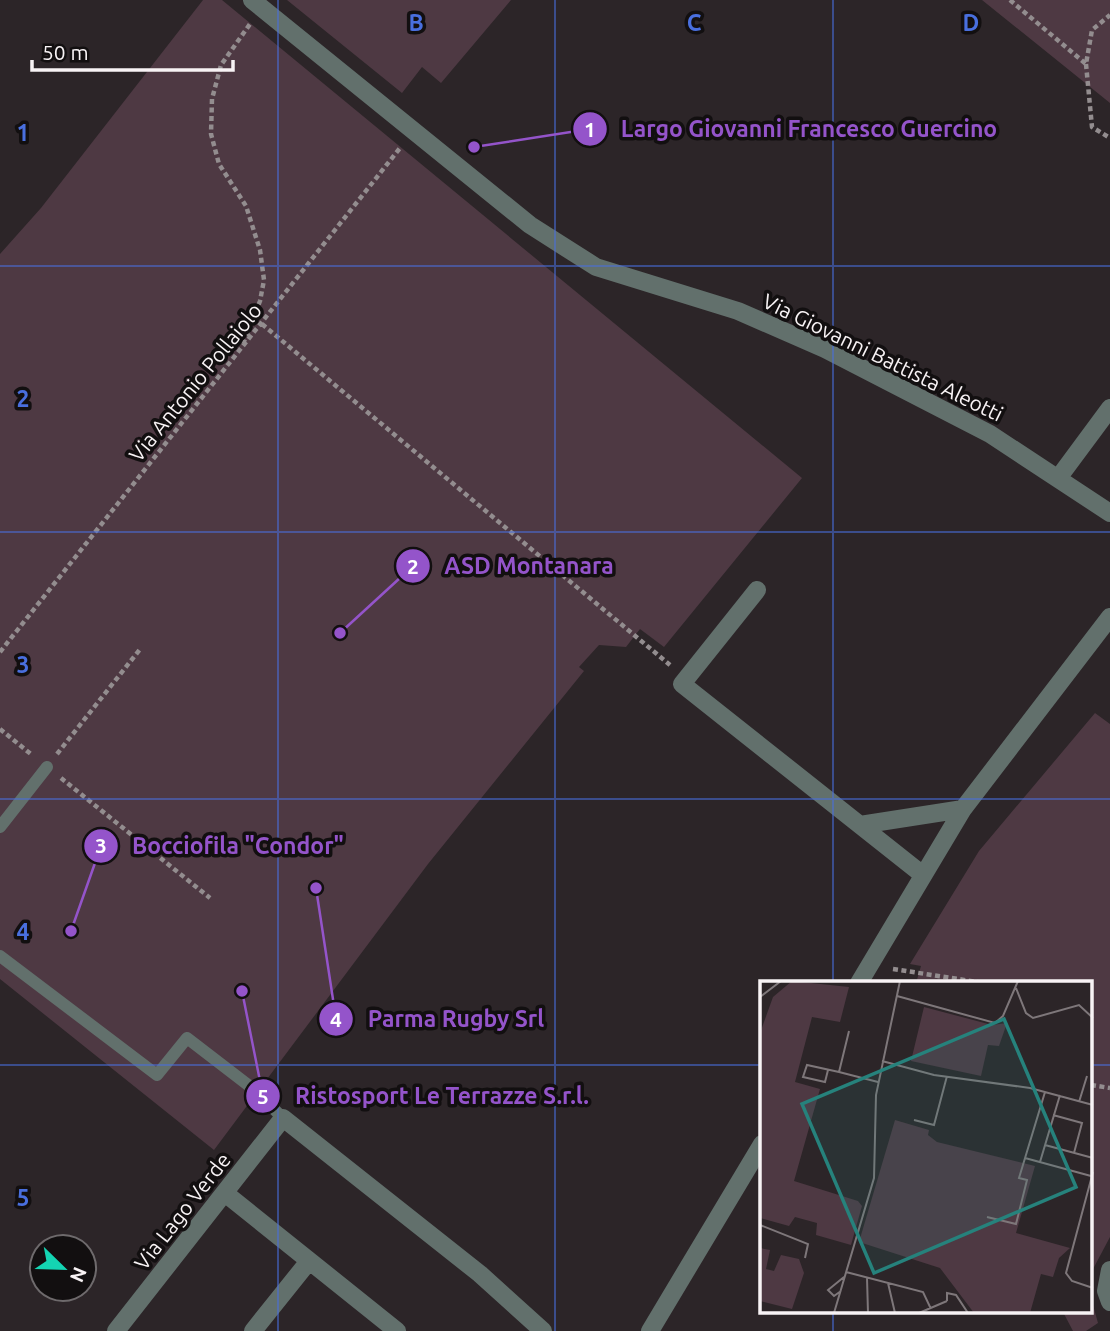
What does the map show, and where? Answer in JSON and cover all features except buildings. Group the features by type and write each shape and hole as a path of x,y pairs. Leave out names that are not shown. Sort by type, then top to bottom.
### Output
{"street":[{"name":"Via Giovanni Battista Aleotti","path":"258,4 530,225 596,267 738,311 825,349 990,434 1110,513"},
{"path":"1059,477 1110,408"},
{"path":"757,590 682,684 923,874"},
{"path":"860,981 963,809 1110,617"},
{"path":"860,825 963,809"},
{"path":"283,1118 480,1274 543,1331"},
{"name":"Via Lago Verde","path":"116,1331 283,1118"},
{"path":"649,1331 760,1147"},
{"path":"226,1194 397,1331"},
{"path":"253,1331 309,1261"},
{"path":"1110,1270 1106,1291 1110,1302"}],"lane":[{"path":"0,827 47,767"},
{"path":"0,956 157,1075 187,1038 252,1088 283,1118"}],"path":[{"path":"1010,0 1086,65"},
{"path":"242,348 260,301 264,280 260,250 246,206 219,164 211,134 212,99 221,65 258,4"},
{"path":"1110,15 1092,30 1086,65 1092,127 1110,138"},
{"name":"Via Antonio Pollaiolo","path":"0,652 402,146 417,134"},
{"path":"262,324 688,678"},
{"path":"47,767 141,648"},
{"path":"0,729 210,898"},
{"path":"887,976 891,969 971,981"},
{"path":"1092,1085 1110,1088"}],"shaded area":[{"path":"203,0 222,0 802,478 664,647 640,629 626,647 599,645 579,667 584,671 428,864 214,1150 0,979 0,254 41,208"},
{"path":"287,0 511,0 441,83 422,67 402,93"},
{"path":"982,0 1110,0 1110,103"},
{"path":"1095,713 1110,724 1110,1237 1092,1271 1092,981 917,981 921,966 910,964 979,851"},
{"path":"1092,1302 1098,1323 1086,1331 1073,1331 1064,1314 1092,1314"}],"place":[{"name":"Largo Giovanni Francesco Guercino","path":"474,147"},
{"name":"ASD Montanara","path":"340,633"},
{"name":"Parma Rugby Srl","path":"316,888"},
{"name":"Bocciofila \"Condor\"","path":"71,931"},
{"name":"Ristosport Le Terrazze S.r.l.","path":"242,991"}]}
